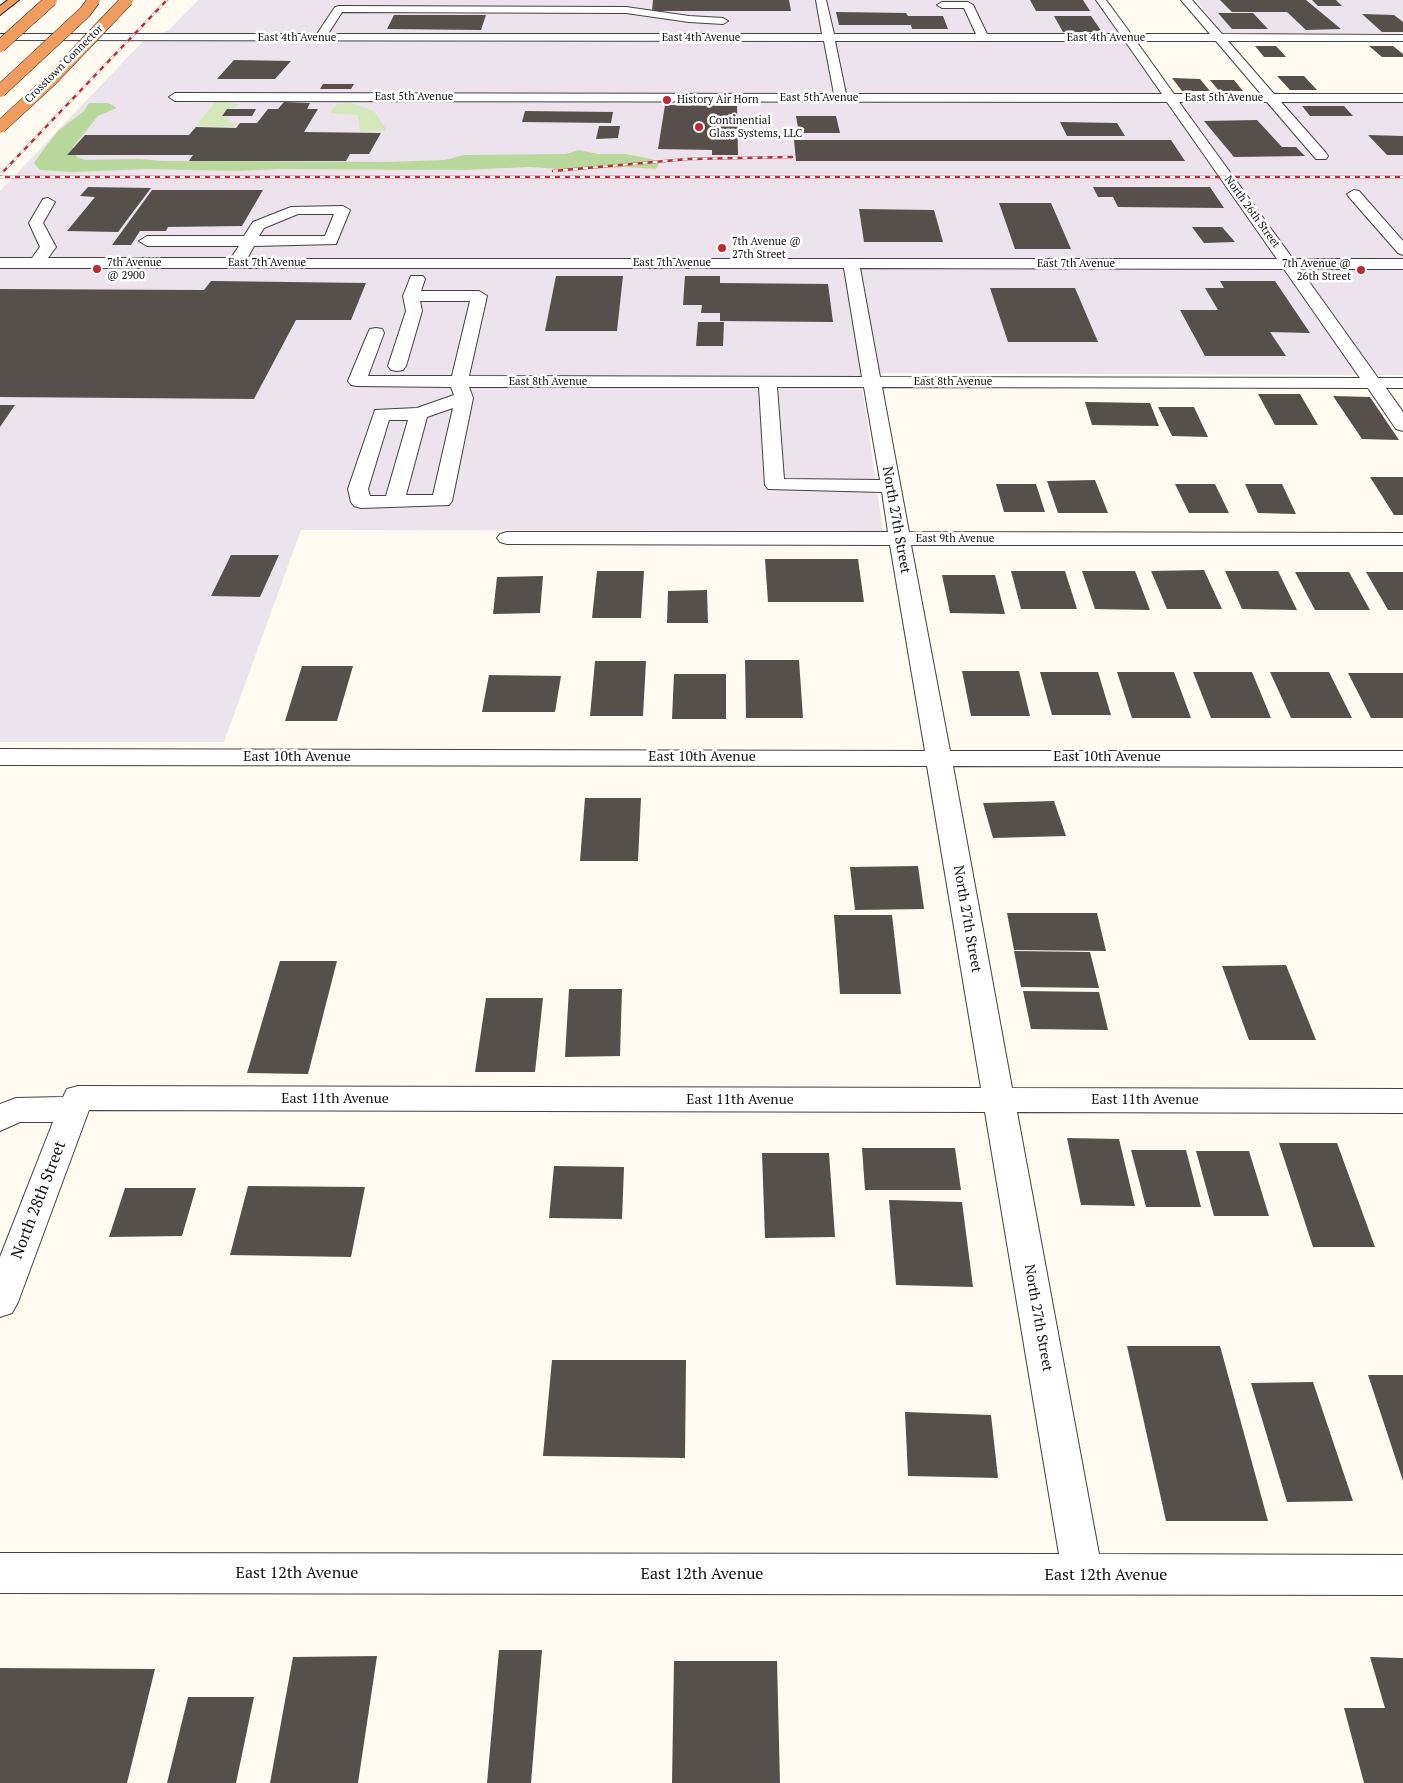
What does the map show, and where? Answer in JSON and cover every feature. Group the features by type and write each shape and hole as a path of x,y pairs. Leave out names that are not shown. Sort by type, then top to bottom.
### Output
{"highway":[{"path":"0,12 14,0"},
{"path":"0,46 51,0"},
{"path":"9,66 75,12 93,0"},
{"path":"0,91 85,12 93,0"},
{"name":"Crosstown Connector","path":"0,127 51,80 127,0"}],"street":[{"path":"821,0 822,24 829,38 841,98"},
{"name":"North 26th Street","path":"1101,0 1403,425"},
{"path":"1186,0 1322,156"},
{"path":"320,38 339,9 566,5 626,10 689,19 736,21"},
{"path":"561,38 566,5"},
{"path":"942,5 968,5 983,38"},
{"name":"East 4th Avenue","path":"0,37 1403,38"},
{"name":"East 5th Avenue","path":"175,97 1403,98"},
{"path":"1354,194 1403,250"},
{"path":"37,263 48,247 36,223 48,202"},
{"path":"147,241 249,241 331,241 343,210 296,210 258,225 249,241 236,263"},
{"name":"East 7th Avenue","path":"0,263 1403,264"},
{"path":"397,366 414,311 411,296 423,263"},
{"name":"North 27th Street","path":"851,263 1083,1575"},
{"path":"411,296 479,296 442,501 361,502 358,489 382,414 419,414 461,390"},
{"name":"East 8th Avenue","path":"376,334 357,381 461,390 503,382 1403,383"},
{"path":"768,382 775,485 890,486"},
{"path":"394,501 419,414"},
{"name":"East 9th Avenue","path":"507,538 1403,539"},
{"name":"East 10th Avenue","path":"0,757 938,756 1403,759"},
{"name":"East 11th Avenue","path":"0,1118 16,1110 76,1104 1000,1100 1403,1101"},
{"name":"North 28th Street","path":"0,1302 76,1104"},
{"name":"East 12th Avenue","path":"0,1573 1403,1576"}],"shaded area":[{"path":"198,0 1105,0 1175,99 1403,99 1403,375 860,373 883,531 301,530 224,742 0,742 0,191 146,38 169,30"},
{"path":"1195,0 1403,0 1403,33 1223,33"}],"green space":[{"path":"215,102 239,104 234,108 226,109 220,116 228,117 230,120 227,122 238,123 234,127 196,126"},
{"path":"89,103 108,103 117,108 98,116 73,147 77,157 86,160 387,162 445,160 464,155 566,154 579,150 598,154 625,154 652,159 659,164 656,169 626,167 570,170 531,167 461,170 280,169 238,171 147,169 73,172 40,170 34,163 43,150 58,131 84,111"},
{"path":"351,103 374,111 386,129 385,131 360,131 358,115 330,113 337,104"}],"building":[{"path":"653,0 789,0 791,11 652,11"},
{"path":"1030,0 1083,0 1090,11 1036,11"},
{"path":"1220,0 1306,0 1341,29 1306,30 1287,12 1232,12"},
{"path":"1312,0 1336,0 1342,6 1318,6"},
{"path":"836,12 906,13 908,16 943,16 948,29 912,29 911,25 839,25"},
{"path":"1218,13 1253,13 1268,29 1232,29"},
{"path":"1362,14 1394,15 1403,22 1403,32 1382,32"},
{"path":"394,15 486,15 481,30 387,29"},
{"path":"1054,16 1091,16 1102,32 1063,32"},
{"path":"1255,46 1276,46 1286,57 1264,57"},
{"path":"1369,46 1393,46 1403,54 1403,57 1382,57"},
{"path":"234,60 291,61 275,79 217,79"},
{"path":"1277,76 1304,76 1317,90 1290,90"},
{"path":"1172,78 1200,79 1210,91 1182,91"},
{"path":"1210,80 1234,80 1243,91 1219,91"},
{"path":"323,84 354,84 351,89 320,89"},
{"path":"284,102 310,103 307,109 318,109 304,132 381,133 369,154 350,154 346,161 189,161 193,155 67,155 85,135 189,135 196,127 236,128 240,123 257,123 268,109 278,109"},
{"name":"Continential Glass Systems, LLC","path":"665,105 737,106 738,155 712,155 712,150 658,149"},
{"path":"1302,106 1344,106 1353,116 1310,116"},
{"path":"227,109 256,109 252,116 222,116"},
{"path":"525,111 613,112 611,123 522,122"},
{"path":"796,116 836,116 840,133 799,133"},
{"path":"1257,120 1282,147 1296,147 1305,156 1234,157 1204,121"},
{"path":"1060,122 1117,123 1125,136 1067,136"},
{"path":"599,126 620,126 618,138 596,139"},
{"path":"1368,135 1403,136 1403,155 1387,155"},
{"path":"794,140 1171,140 1185,161 796,161"},
{"path":"88,187 151,188 118,232 67,231 95,197 80,196"},
{"path":"1093,187 1210,187 1224,208 1118,207 1113,197 1098,197"},
{"path":"152,190 263,190 242,226 168,227 166,231 140,231 131,245 112,245"},
{"path":"999,203 1051,203 1071,249 1015,249"},
{"path":"859,209 934,210 943,242 864,242"},
{"path":"1192,227 1222,227 1235,242 1204,243"},
{"path":"556,276 623,276 617,331 545,331"},
{"path":"685,276 720,276 720,283 828,284 833,322 720,321 720,313 701,313 702,305 683,305"},
{"path":"211,281 366,283 351,320 296,320 254,399 0,397 0,289 204,290"},
{"path":"1220,281 1275,281 1310,333 1270,332 1286,356 1205,356 1180,310 1218,310 1205,288 1224,288"},
{"path":"990,288 1075,288 1098,342 1008,342"},
{"path":"698,322 724,322 723,346 696,346"},
{"path":"1258,394 1300,394 1318,425 1275,425"},
{"path":"1333,396 1370,397 1399,440 1362,439"},
{"path":"1085,402 1150,403 1159,426 1092,425"},
{"path":"0,405 15,405 0,427"},
{"path":"1158,407 1194,407 1208,437 1172,436"},
{"path":"1370,477 1403,477 1403,515 1394,515"},
{"path":"1095,480 1108,513 1058,513 1047,481"},
{"path":"996,484 1036,484 1045,512 1004,512"},
{"path":"1175,484 1215,484 1229,513 1189,513"},
{"path":"1245,484 1282,484 1296,514 1258,513"},
{"path":"231,555 279,555 260,597 211,596"},
{"path":"765,559 858,559 864,602 768,602"},
{"path":"1204,570 1222,609 1167,609 1151,571"},
{"path":"597,571 644,571 641,618 592,618"},
{"path":"1011,571 1065,571 1077,609 1021,609"},
{"path":"1082,571 1135,571 1150,610 1095,609"},
{"path":"1225,571 1278,571 1297,610 1242,609"},
{"path":"1295,572 1349,572 1370,610 1315,610"},
{"path":"1366,572 1403,572 1403,610 1388,610"},
{"path":"942,575 995,575 1005,614 950,613"},
{"path":"543,576 540,613 493,614 497,577"},
{"path":"707,590 708,623 667,623 668,591"},
{"path":"745,660 799,660 803,718 746,718"},
{"path":"595,661 646,661 643,716 590,716"},
{"path":"302,666 353,666 337,721 285,721"},
{"path":"962,671 1019,671 1030,716 971,716"},
{"path":"1040,672 1098,672 1111,715 1052,715"},
{"path":"1117,672 1174,672 1191,718 1132,718"},
{"path":"1193,672 1252,672 1271,718 1211,718"},
{"path":"1270,672 1329,672 1352,718 1291,718"},
{"path":"1348,673 1403,673 1403,718 1371,718"},
{"path":"674,674 726,674 726,719 672,719"},
{"path":"489,675 561,676 555,712 482,712"},
{"path":"585,798 641,798 638,861 580,861"},
{"path":"1054,801 1066,836 993,838 983,803"},
{"path":"918,866 924,909 855,910 850,867"},
{"path":"1007,913 1097,913 1106,951 1014,950"},
{"path":"834,915 892,915 901,994 840,994"},
{"path":"1014,951 1090,952 1099,988 1021,987"},
{"path":"280,961 337,961 308,1074 247,1073"},
{"path":"1286,965 1316,1040 1249,1040 1222,966"},
{"path":"569,989 622,989 620,1056 565,1057"},
{"path":"1023,991 1099,992 1108,1030 1031,1029"},
{"path":"486,998 543,998 535,1072 475,1072"},
{"path":"1067,1138 1119,1139 1135,1206 1081,1205"},
{"path":"1279,1143 1337,1143 1375,1247 1313,1247"},
{"path":"862,1148 955,1148 961,1190 865,1190"},
{"path":"1131,1150 1186,1150 1201,1207 1146,1207"},
{"path":"1196,1151 1249,1151 1269,1216 1214,1216"},
{"path":"762,1153 829,1153 835,1237 765,1238"},
{"path":"554,1166 624,1167 622,1219 549,1218"},
{"path":"248,1186 365,1187 351,1257 230,1255"},
{"path":"125,1188 196,1188 182,1236 109,1237"},
{"path":"889,1200 962,1202 973,1287 896,1285"},
{"path":"1127,1346 1220,1346 1268,1521 1166,1521"},
{"path":"552,1360 686,1360 685,1458 543,1456"},
{"path":"1368,1375 1403,1375 1403,1481"},
{"path":"1313,1382 1353,1501 1287,1502 1251,1383"},
{"path":"905,1412 991,1415 998,1478 908,1476"},
{"path":"499,1650 542,1650 531,1783 487,1783"},
{"path":"377,1656 358,1783 270,1783 293,1657"},
{"path":"1370,1657 1403,1658 1403,1783 1364,1783 1344,1708 1385,1708"},
{"path":"674,1661 777,1661 780,1783 672,1783"},
{"path":"0,1668 155,1669 127,1783 0,1783"},
{"path":"188,1697 254,1697 236,1783 167,1783"}],"railway":[{"path":"0,175 167,0"},
{"path":"553,171 688,159 792,157"},
{"path":"0,177 1403,177"}],"place":[{"name":"History Air Horn","path":"667,100"},
{"name":"Continential Glass Systems, LLC","path":"699,127"},
{"name":"7th Avenue @ 27th Street","path":"722,248"},
{"name":"7th Avenue @ 2900","path":"97,269"},
{"name":"7th Avenue @ 26th Street","path":"1361,270"}]}
